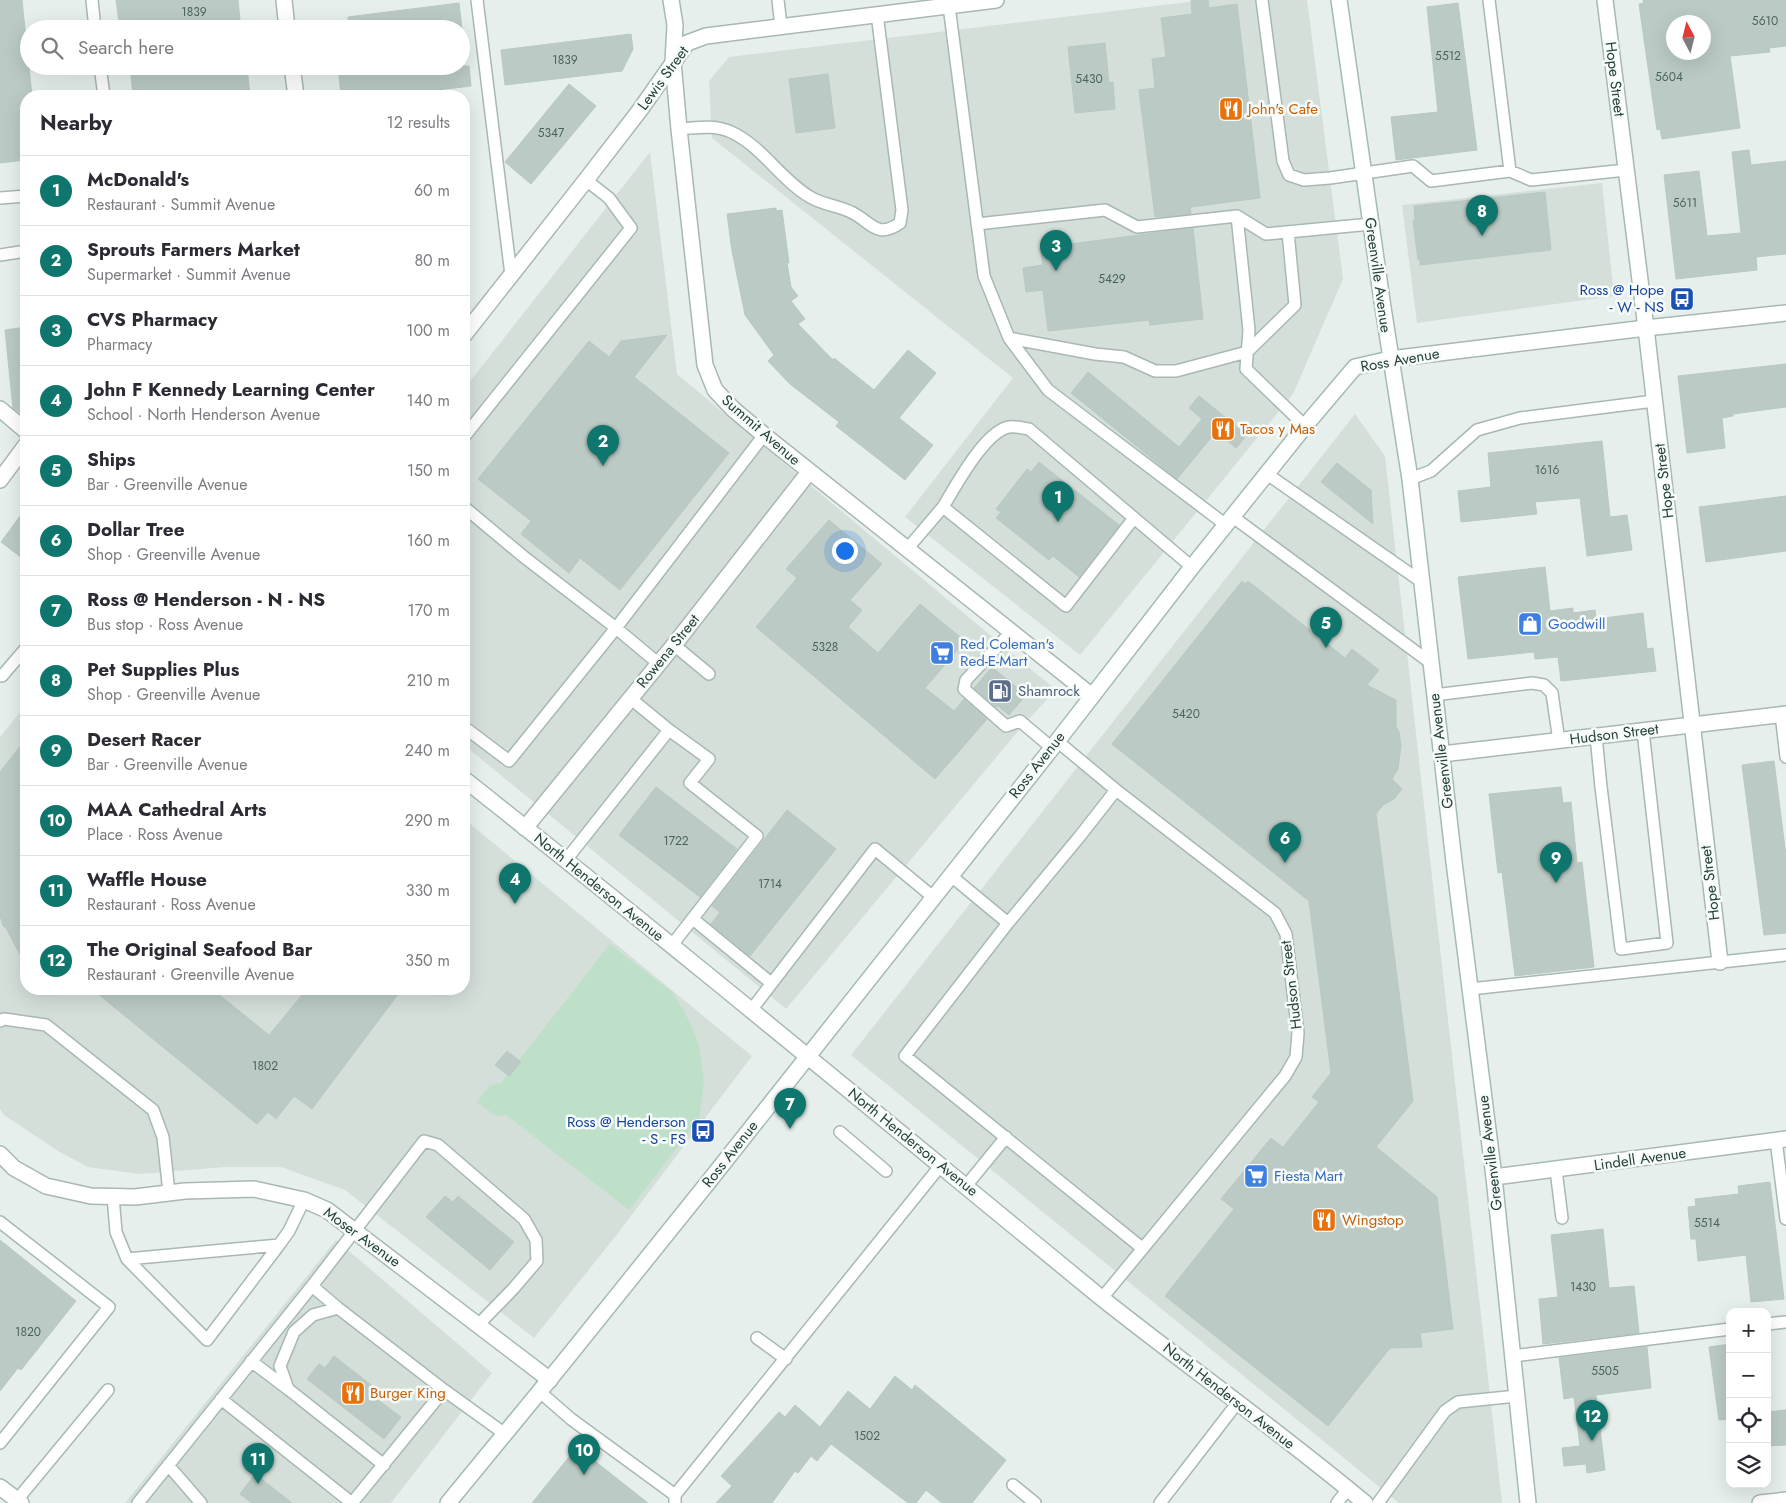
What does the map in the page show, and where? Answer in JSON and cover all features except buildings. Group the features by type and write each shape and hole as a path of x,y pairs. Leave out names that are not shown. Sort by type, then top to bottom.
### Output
{"street":[{"path":"284,0 286,20"},
{"name":"Summit Avenue","path":"671,0 675,25 673,62 678,129 705,366 715,390 732,409 809,472 908,548 1092,696"},
{"name":"Lewis Street","path":"470,327 640,110 687,43 706,36 996,0"},
{"name":"Greenville Avenue","path":"1339,0 1390,359 1410,479 1434,695 1494,1177 1528,1503"},
{"name":"Hope Street","path":"1605,0 1646,328 1720,962"},
{"path":"293,75 295,90"},
{"name":"Ross Avenue","path":"448,1503 550,1380 1192,567 1355,367 1390,359 1786,313"},
{"path":"0,409 20,426"},
{"path":"0,480 20,453"},
{"name":"Rowena Street","path":"525,828 659,664 809,472"},
{"name":"Hudson Street","path":"1442,754 1783,714"},
{"name":"North Henderson Avenue","path":"470,785 672,945 1102,1298 1238,1402 1365,1503"},
{"name":"Lindell Avenue","path":"1494,1177 1781,1140"},
{"name":"Moser Avenue","path":"0,1154 14,1168 46,1186 91,1196 135,1197 185,1191 254,1190 304,1200 327,1210 550,1380"},
{"path":"0,1487 19,1501"},
{"path":"1760,1503 1786,1500"}],"lane":[{"path":"92,0 94,20"},
{"path":"476,0 511,275"},
{"path":"778,0 781,26"},
{"path":"1262,0 1283,161 1289,174 1304,180 1413,166 1431,181 1510,170 1531,180 1626,170"},
{"path":"1489,0 1510,170"},
{"path":"949,6 984,276 1009,338 1048,390 1229,521 1431,663"},
{"path":"678,129 714,126 732,132 753,147 779,172 811,198 853,213 875,228 890,230 900,223 902,210 877,14"},
{"path":"101,75 103,90"},
{"path":"470,429 631,228 609,198 586,180"},
{"path":"0,198 20,196"},
{"path":"977,224 1105,210 1137,227 1237,216 1266,234 1371,224"},
{"path":"1237,216 1249,330 1246,369 1305,426"},
{"path":"1009,338 1095,354 1124,357 1155,371 1176,371 1247,352 1295,305 1288,232"},
{"path":"0,255 20,253"},
{"path":"1410,479 1431,471 1477,430 1520,418 1654,401"},
{"path":"908,548 943,508 965,471 991,437 1009,427 1029,429 1192,567"},
{"path":"470,732 509,761 616,628 764,435"},
{"path":"1267,474 1422,582"},
{"path":"943,508 1066,606 1134,518"},
{"path":"470,512 659,664"},
{"name":"Hudson Street","path":"1012,631 966,680 964,689 1006,726 1020,721 1116,790 1275,914 1286,934 1298,1033 1296,1057 1285,1076 1102,1298"},
{"path":"674,645 708,674"},
{"path":"0,676 20,655"},
{"path":"1434,695 1532,683 1544,685 1552,693 1559,741"},
{"path":"630,698 709,759 690,783 756,836 672,945"},
{"path":"1783,714 1786,757"},
{"path":"566,860 669,730"},
{"path":"1596,736 1621,949 1668,943 1643,731"},
{"path":"1116,790 1008,923 905,1056 1142,1248"},
{"path":"752,1010 875,849 933,897"},
{"path":"950,875 1008,923"},
{"path":"693,919 771,983"},
{"path":"1470,989 1786,955"},
{"path":"0,1021 4,1019 46,1025 153,1110 163,1137 169,1193"},
{"path":"840,1132 886,1171"},
{"path":"966,1186 1006,1137"},
{"path":"1781,1140 1786,1219"},
{"path":"138,1503 312,1286 424,1141 438,1145 524,1219 536,1240 537,1260 513,1289 478,1325"},
{"path":"540,1392 675,1499 941,1164"},
{"path":"1556,1170 1562,1218"},
{"path":"113,1196 116,1232 127,1258 207,1340 290,1231 304,1200"},
{"path":"0,1222 109,1307 0,1443"},
{"path":"127,1258 279,1245"},
{"path":"312,1286 444,1390 505,1434"},
{"path":"288,1389 280,1366 294,1332 313,1314 338,1308"},
{"path":"1771,1324 1786,1322"},
{"path":"1513,1356 1726,1329"},
{"path":"757,1338 786,1358"},
{"path":"251,1361 384,1465"},
{"path":"19,1501 108,1390"},
{"path":"221,1399 352,1503 444,1390"},
{"path":"1378,1503 1445,1411 1458,1402 1517,1396"},
{"path":"1160,1503 1238,1402"},
{"path":"168,1465 201,1503"},
{"path":"1013,1485 1035,1503"},
{"path":"1337,1503 1348,1489"}],"shaded area":[{"path":"1205,0 1307,0 1343,279 1293,394 1080,655 905,517 1013,378 712,138 709,81 729,57"},
{"path":"650,152 677,374 1056,690 1024,724 786,1009 470,750 470,381"},
{"path":"1602,183 1614,296 1417,323 1402,205"},
{"path":"1355,414 1385,456 1502,1503 1399,1503 851,1055"},
{"path":"20,712 20,995 470,995 470,824 752,1056 615,1237 534,1338 345,1190 281,1167 225,1167 139,1174 88,1167 58,1151 4,1115 0,1109 0,737"},
{"path":"336,1240 492,1373 391,1503 125,1503"}],"green space":[{"path":"610,944 672,992 692,1027 699,1046 704,1083 699,1120 629,1210 506,1115 496,1116 477,1102 490,1085 501,1083"}],"place":[{"name":"John's Cafe","path":"1231,109"},
{"name":"Pet Supplies Plus","path":"1482,236"},
{"name":"CVS Pharmacy","path":"1056,271"},
{"name":"Ross @ Hope - W - NS","path":"1682,299"},
{"name":"Tacos y Mas","path":"1223,429"},
{"name":"Sprouts Farmers Market","path":"603,466"},
{"name":"McDonald's","path":"1058,522"},
{"name":"Goodwill","path":"1530,624"},
{"name":"Ships","path":"1326,648"},
{"name":"Red Coleman's Red-E-Mart","path":"942,653"},
{"name":"Shamrock","path":"1000,691"},
{"name":"Dollar Tree","path":"1285,863"},
{"name":"Desert Racer","path":"1556,883"},
{"name":"John F Kennedy Learning Center","path":"515,904"},
{"name":"Ross @ Henderson - N - NS","path":"790,1129"},
{"name":"Ross @ Henderson - S - FS","path":"703,1131"},
{"name":"Fiesta Mart","path":"1256,1176"},
{"name":"Wingstop","path":"1324,1220"},
{"name":"Burger King","path":"353,1393"},
{"name":"The Original Seafood Bar","path":"1592,1441"},
{"name":"MAA Cathedral Arts","path":"584,1475"},
{"name":"Waffle House","path":"258,1484"}]}
